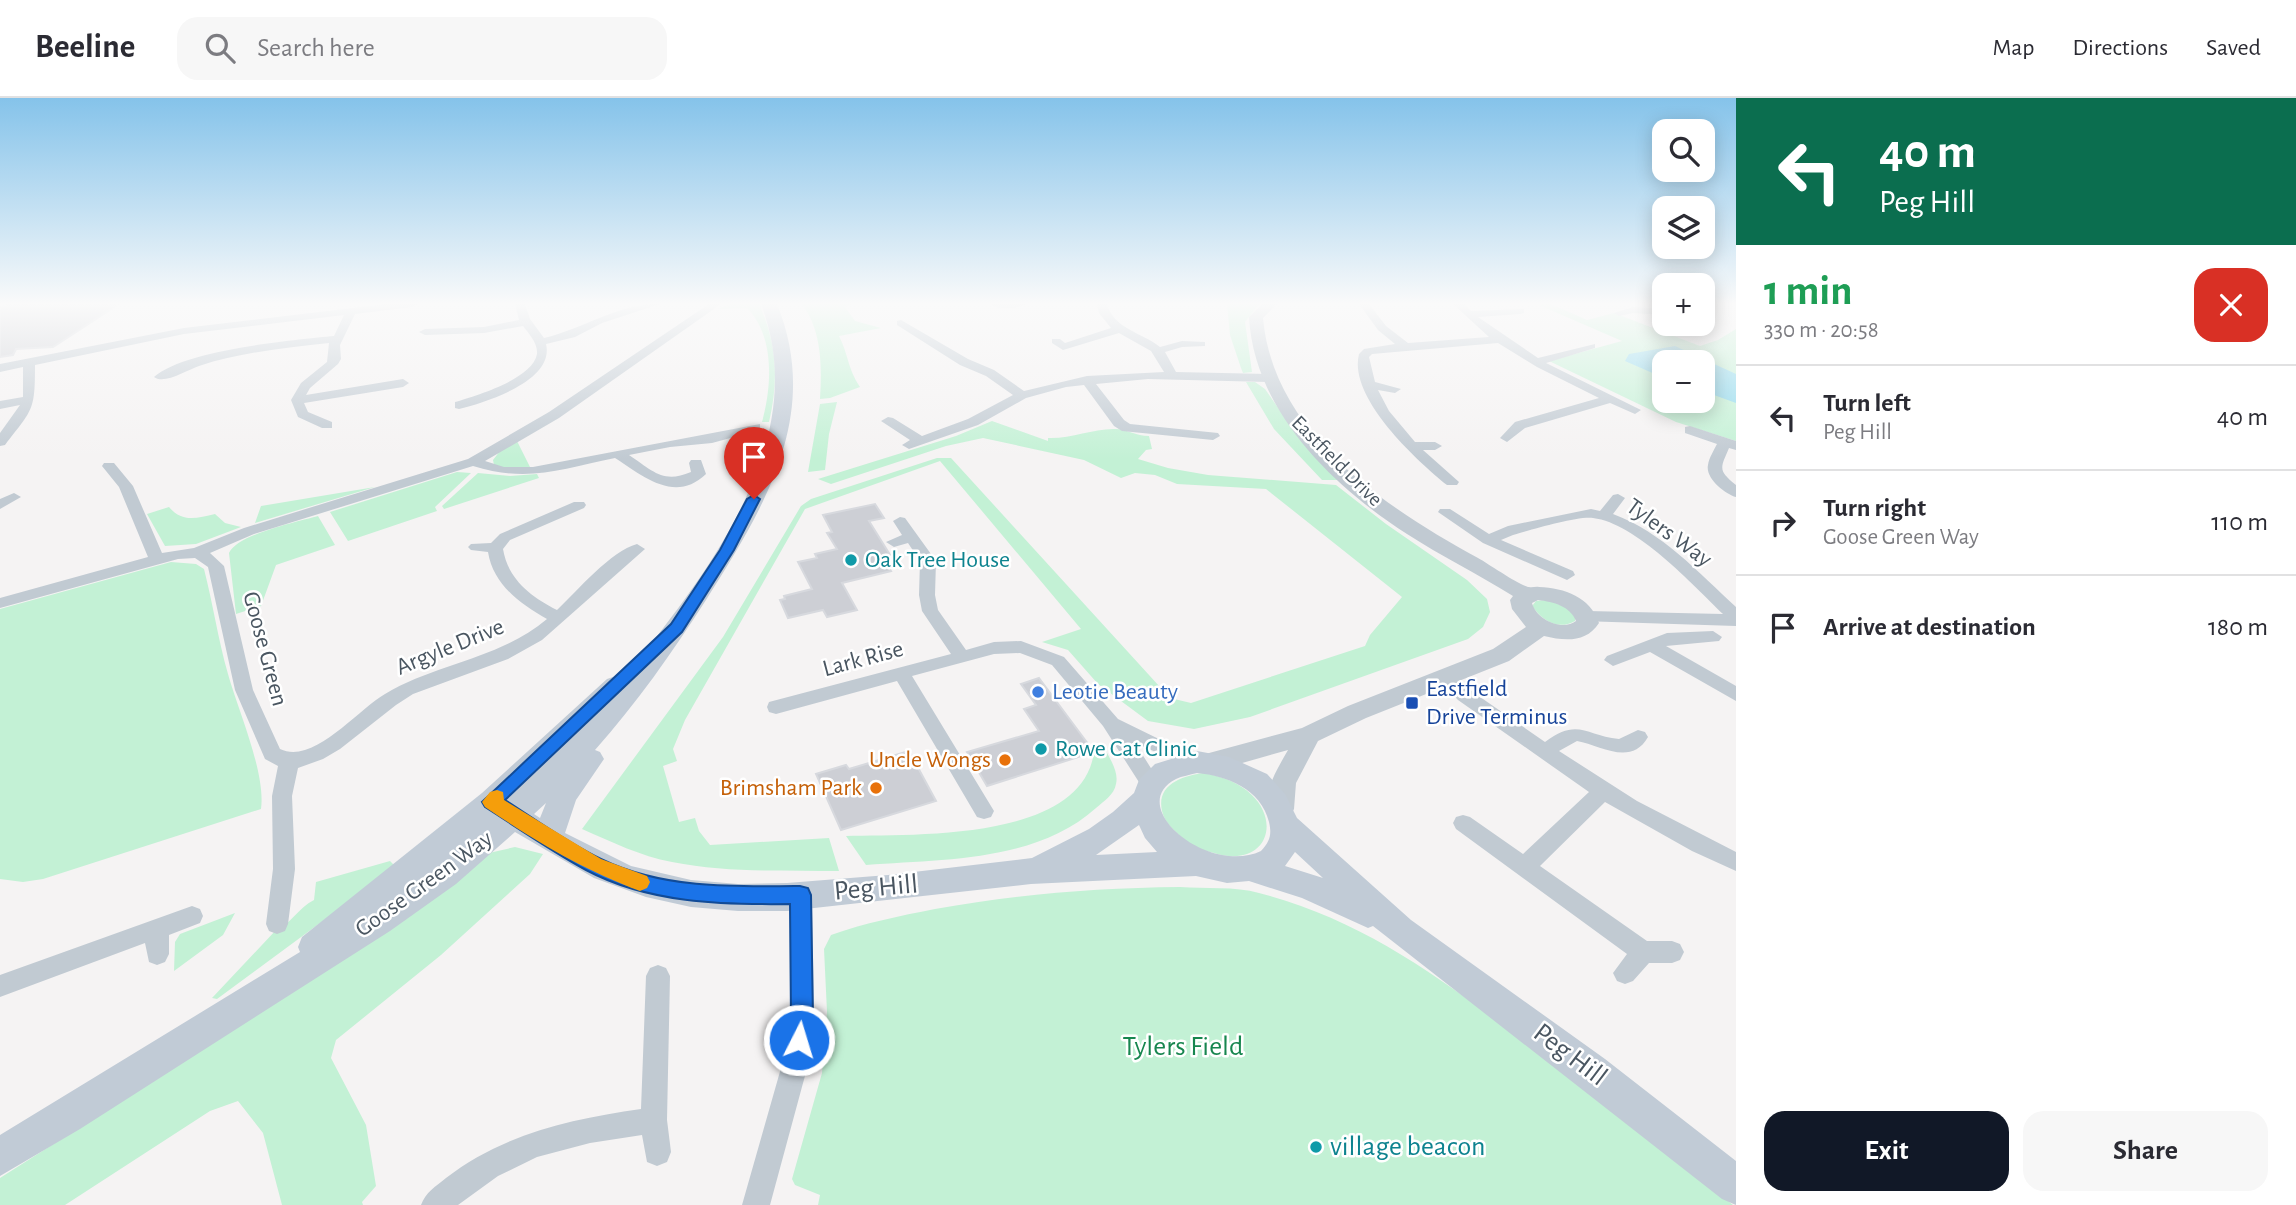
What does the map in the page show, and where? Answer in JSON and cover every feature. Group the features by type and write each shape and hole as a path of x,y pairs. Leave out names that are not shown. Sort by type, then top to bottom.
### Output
{"main road":[{"name":"Goose Green Way","path":"503,809 557,772 642,677 676,628 745,516 775,449 786,374 784,356"},
{"name":"Goose Green Way","path":"0,1157 402,907 447,874 503,809 676,628"},
{"path":"549,839 557,804 564,790 621,722 635,699 642,677"},
{"path":"1283,817 1285,840 1278,853 1264,865 1252,869 1220,870 1196,863 1174,851 1158,835 1148,817 1148,791 1162,772 1178,764 1202,762 1238,771 1271,795 1283,817 1400,930"},
{"name":"Peg Hill","path":"1030,871 1099,840 1133,814 1148,791"},
{"name":"Peg Hill","path":"503,809 594,865 646,884 720,896 800,895 924,885 1030,871 1196,863"},
{"path":"1252,869 1310,887 1400,930"},
{"name":"Peg Hill","path":"1400,930 1581,1063 1736,1185"}],"street":[{"path":"0,368 61,356"},
{"path":"164,372 228,356"},
{"path":"297,400 305,386 332,364 333,356"},
{"path":"459,405 479,404 516,384 532,371 540,356"},
{"path":"0,603 157,559 196,553 249,531 473,462 554,415 641,356"},
{"path":"955,356 990,373 1023,395"},
{"path":"1161,356 1171,375"},
{"name":"Eastfield Drive","path":"1262,356 1268,378 1287,410 1316,446 1375,502 1398,520 1526,595"},
{"path":"1363,356 1368,385 1379,410 1452,482"},
{"path":"1526,356 1635,410"},
{"path":"1536,362 1557,356"},
{"path":"0,442 24,412 29,400 29,362"},
{"path":"888,421 915,442 973,422 1023,395 1087,380 1171,375 1268,378"},
{"path":"1087,380 1119,423 1127,428 1213,436"},
{"path":"297,400 403,383"},
{"path":"1368,385 1395,389"},
{"path":"1507,438 1520,425 1611,399"},
{"path":"0,405 29,400"},
{"path":"297,400 303,414 327,425"},
{"path":"473,462 481,467 515,472 670,443 712,439 755,427"},
{"path":"1690,430 1730,444 1714,466 1716,475 1736,493"},
{"path":"1413,446 1435,446"},
{"path":"619,454 663,483 670,484 699,474 696,463"},
{"path":"109,466 127,486 157,559"},
{"name":"Tylers Way","path":"1605,515 1618,498"},
{"path":"476,547 495,548 505,537 568,504"},
{"path":"1444,512 1488,540 1567,575"},
{"name":"Tylers Way","path":"1488,540 1508,531 1591,513 1605,515 1657,547 1736,619"},
{"path":"900,521 928,561 926,595 930,611 962,657"},
{"path":"894,542 912,537"},
{"name":"Argyle Drive","path":"495,548 507,581 526,599 557,617"},
{"name":"Argyle Drive","path":"289,762 316,754 330,746 408,688 519,646 557,617 613,556 637,549"},
{"name":"Goose Green","path":"196,553 208,557 216,566 244,690 272,754 289,762"},
{"path":"1535,593 1571,602 1587,617 1588,623 1578,632 1543,626 1524,613 1521,600 1526,595 1535,593"},
{"path":"1587,617 1736,619"},
{"path":"1202,762 1309,735 1357,712 1513,649 1543,626"},
{"path":"1613,660 1667,639 1713,637"},
{"name":"Lark Rise","path":"776,707 1008,646 1048,655 1067,670 1110,721 1148,791"},
{"path":"1652,646 1736,694"},
{"path":"902,674 984,811"},
{"path":"1446,678 1464,695 1602,792 1686,840 1736,862"},
{"name":"Lark Rise","path":"1110,721 1160,748 1202,762"},
{"path":"1545,752 1569,735 1578,734 1614,747 1631,744 1638,737"},
{"path":"1283,817 1283,783 1309,735"},
{"path":"277,924 284,869 282,796 289,762"},
{"path":"1525,866 1602,792"},
{"path":"1463,823 1643,952 1672,952"},
{"path":"756,1205 796,1061 802,1019 800,895"},
{"path":"0,986 192,916"},
{"path":"157,930 157,954"},
{"path":"1625,973 1643,952"},
{"path":"657,1152 654,1120 658,976"},
{"path":"435,1205 482,1168 541,1140 571,1132 654,1120"}],"green space":[{"path":"768,356 774,356 774,391 769,422 762,422 768,393"},
{"path":"820,356 847,356 860,387 820,399"},
{"path":"1237,356 1250,356 1252,372 1243,373"},
{"path":"1568,356 1652,356 1652,410 1549,361"},
{"path":"1715,356 1736,356 1736,441 1676,422 1657,413 1715,413"},
{"path":"1246,382 1255,382 1265,389 1300,439 1340,480 1322,480 1274,429"},
{"path":"837,402 829,434 825,470 808,472 820,404"},
{"path":"992,421 1048,441 1048,438 1120,429 1149,436 1152,449 1146,450 1138,459 1168,468 1208,475 1336,485 1386,524 1467,580 1487,599 1490,612 1483,627 1468,639 1250,717 1194,729 1148,721 1098,684 1068,650 1042,642 1081,629 940,461 805,509 685,720 673,749 677,761 663,766 679,822 695,818 699,831 710,845 829,838 839,871 693,866 649,856 582,829 723,637 801,506 811,499 937,458 951,458 1170,698 1191,703 1365,646 1370,635 1402,597 1266,489 1177,484 1155,475 1135,473 1121,478 1084,460 983,438 946,446 831,484 818,479 956,436"},
{"path":"517,441 530,467 506,469 494,465 493,460 500,451"},
{"path":"457,472 471,473 435,507 437,511 348,541 330,512"},
{"path":"478,473 510,476 537,474 539,478 444,509 442,506"},
{"path":"375,487 255,523 261,506"},
{"path":"169,507 185,517 215,514 225,523 241,527 196,544 165,546 147,514"},
{"path":"318,516 335,545 276,565 261,606 236,614 229,553 244,540 256,535"},
{"path":"171,562 196,564 204,569 224,661 255,760 261,809 43,879 23,882 0,879 0,609"},
{"path":"1536,601 1558,603 1575,617 1575,621 1562,625 1550,622 1540,616 1532,606"},
{"path":"1105,749 1116,775 1113,791 1072,826 1046,839 1017,848 957,859 866,865 846,836 951,832 991,827 1028,818 1060,803 1083,781 1094,752"},
{"path":"1203,773 1231,781 1251,794 1263,810 1267,826 1263,841 1253,851 1236,856 1198,848 1188,843 1166,820 1161,802 1167,788 1187,776"},
{"path":"515,847 543,854 530,874 441,955 336,1040 331,1058 366,1125 376,1186 362,1202 363,1205 282,1205 263,1133 238,1101 210,1111 65,1205 0,1205 0,1178 239,1026 489,853"},
{"path":"390,861 396,867 217,999 212,998 276,930 314,900 316,882"},
{"name":"Tylers Field","path":"1180,887 1250,891 1300,905 1338,921 1411,960 1479,1007 1733,1205 818,1205 820,1195 795,1185 792,1179 822,1073 827,1012 824,949 831,935 895,917 996,899 1087,890"},
{"path":"235,913 223,935 174,971 175,942 180,934"}],"water":[{"path":"1628,356 1652,356 1652,373 1625,361"},
{"path":"1715,364 1736,374 1736,403 1715,395"}],"building":[{"name":"Oak Tree House","path":"875,504 884,518 869,521 897,566 889,568 891,571 842,583 857,610 827,617 823,610 788,618 780,600 785,599 784,596 812,589 798,562 817,558 815,554 837,549 827,533 832,532 823,515"},
{"path":"1039,678 1094,752 987,786 967,752 1039,731 1024,709 1036,705 1021,684"},
{"name":"Brimsham Park","path":"909,751 936,801 841,830 816,774 846,765 849,769"}],"slow traffic":[{"path":"497,797 492,802 551,840 594,865 640,882"}],"place":[{"name":"Oak Tree House","path":"851,560"},
{"name":"Leotie Beauty","path":"1038,692"},
{"name":"Eastfield Drive Terminus","path":"1412,703"},
{"name":"Rowe Cat Clinic","path":"1041,749"},
{"name":"Uncle Wongs","path":"1005,760"},
{"name":"Brimsham Park","path":"876,788"},
{"name":"village beacon","path":"1316,1147"}],"route":[{"path":"754,499 727,550 676,628 492,802 594,865 646,884 720,896 800,895 802,1019 799,1040"}]}
